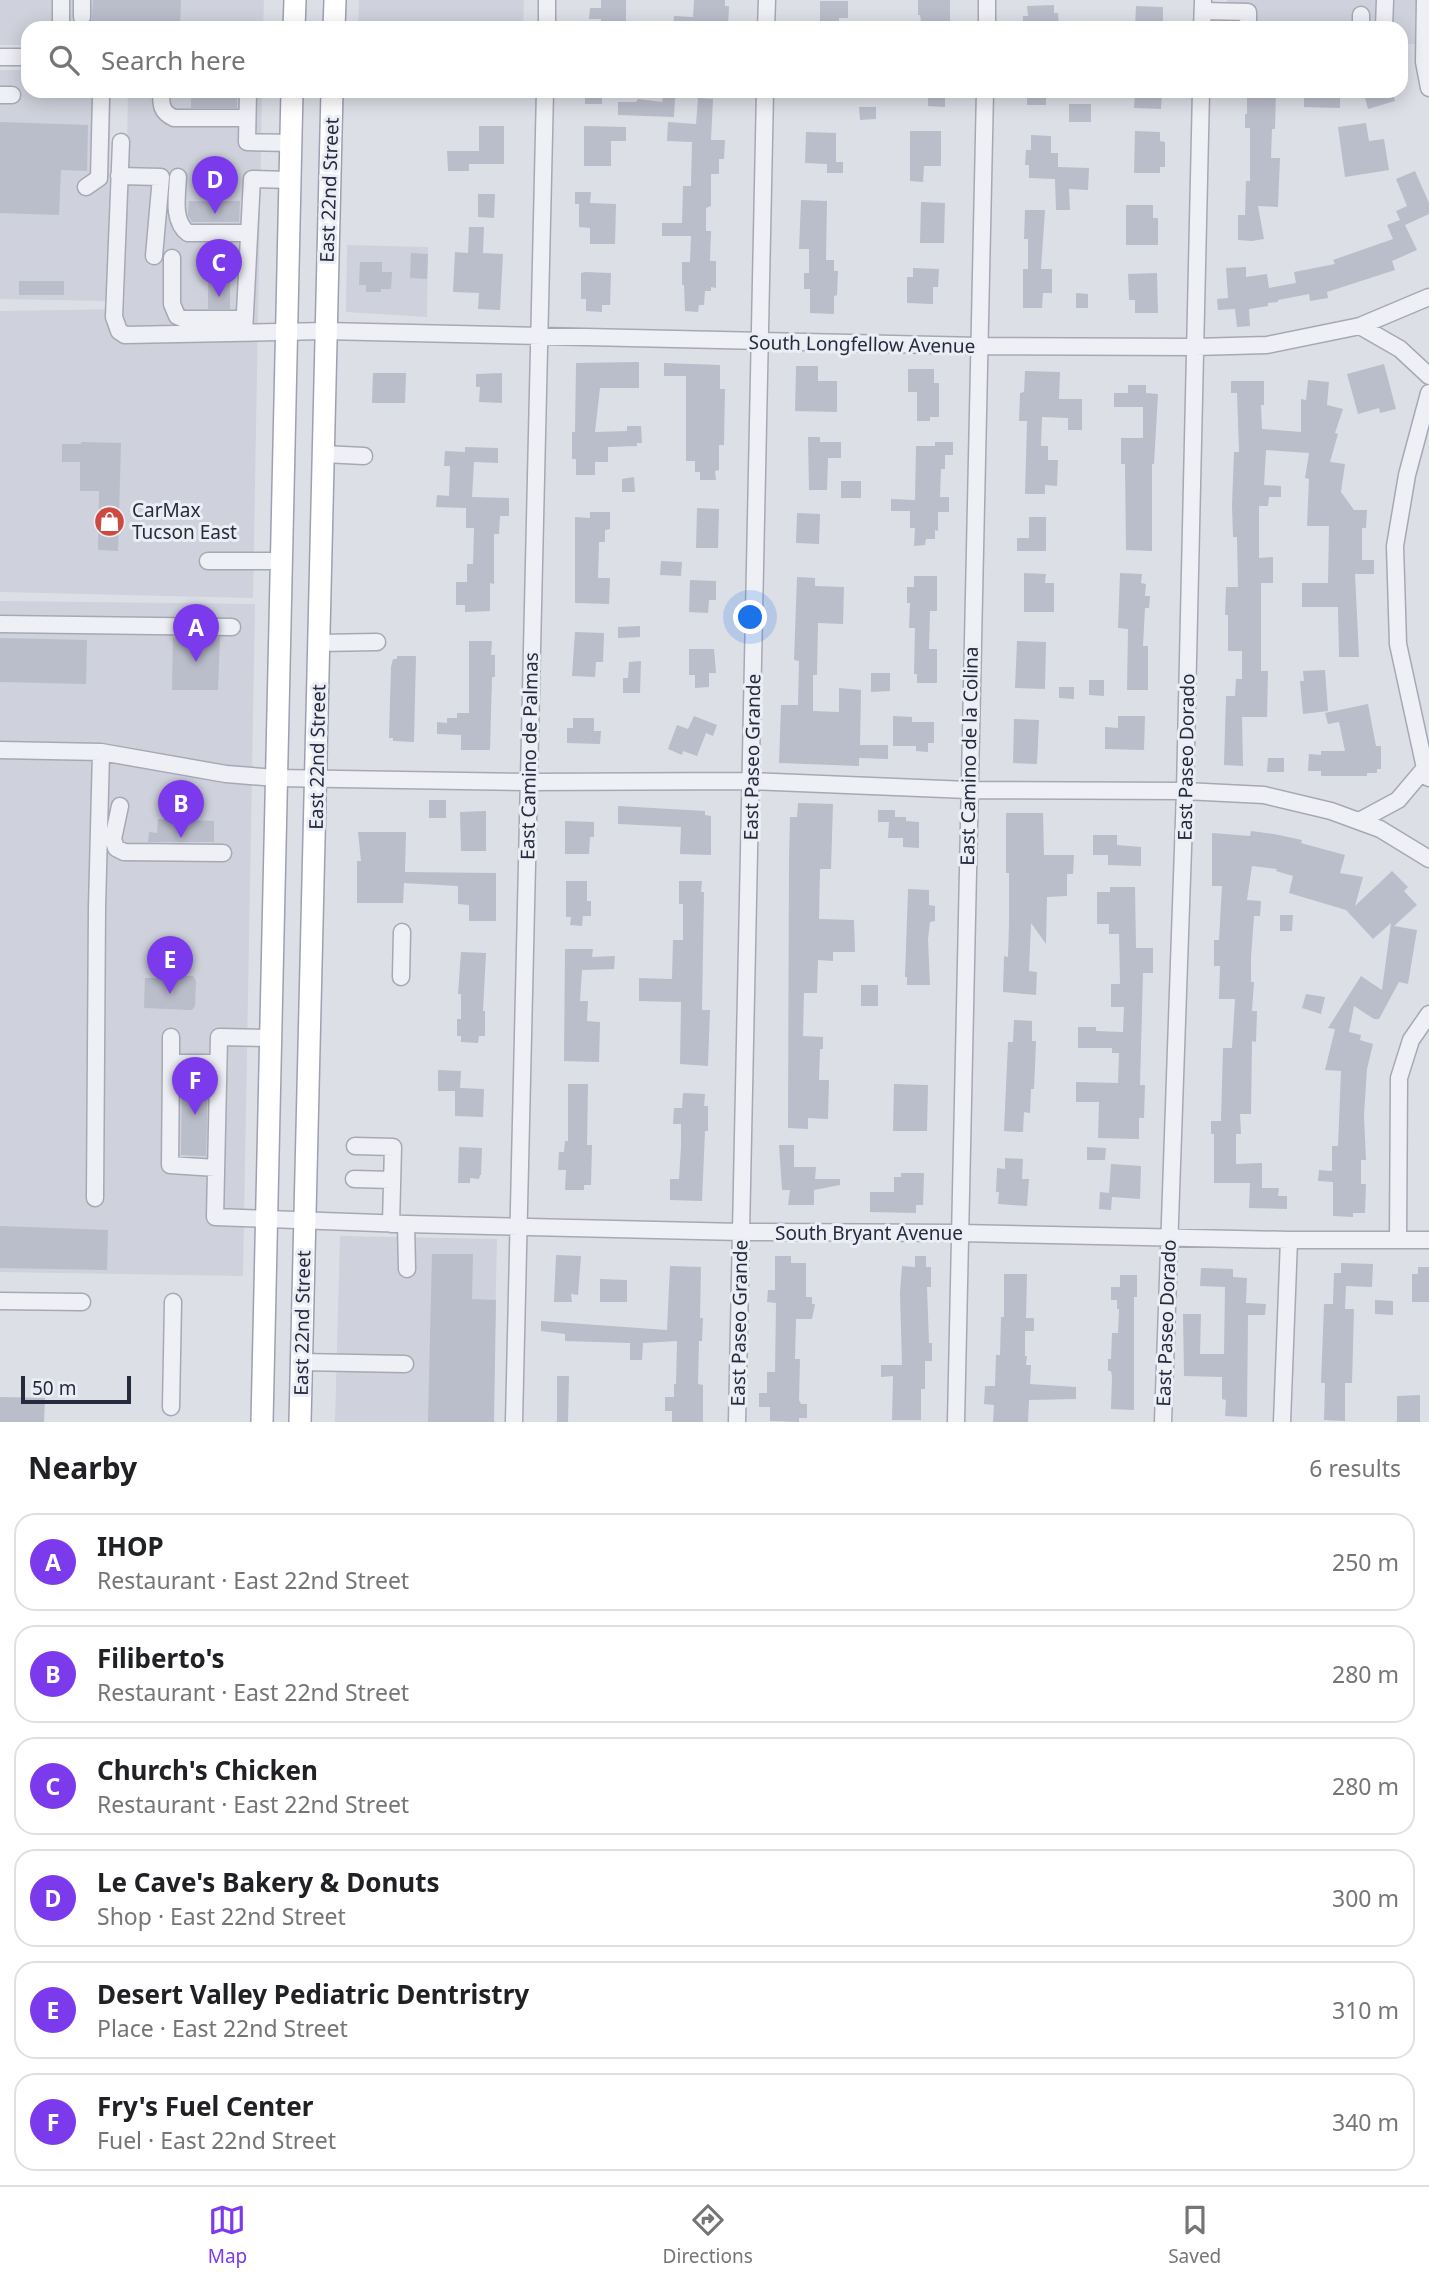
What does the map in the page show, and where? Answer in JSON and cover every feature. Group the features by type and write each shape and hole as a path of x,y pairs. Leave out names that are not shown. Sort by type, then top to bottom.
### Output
{"main road":[{"path":"294,21 295,0"},
{"path":"334,0 334,21"},
{"name":"East 22nd Street","path":"262,1422 292,98"},
{"name":"East 22nd Street","path":"300,1422 332,98"}],"street":[{"path":"61,0 61,21"},
{"path":"82,0 82,17"},
{"path":"547,0 547,21"},
{"path":"766,21 767,0"},
{"path":"986,21 987,0"},
{"path":"1384,21 1385,0"},
{"path":"1425,0 1424,62 1429,88"},
{"path":"1203,5 1248,12 1248,21"},
{"path":"0,57 21,57"},
{"path":"86,187 99,178 101,98"},
{"path":"161,98 165,114 174,118 247,118"},
{"path":"248,98 247,142 291,143"},
{"name":"East Camino de Palmas","path":"514,1422 545,98"},
{"name":"East Paseo Grande","path":"737,1422 765,98"},
{"name":"East Camino de la Colina","path":"956,1422 985,98"},
{"name":"East Paseo Dorado","path":"1163,1422 1185,791 1201,98"},
{"path":"121,142 114,317 119,331 125,335 152,335 244,326"},
{"path":"119,176 161,177 154,256"},
{"path":"178,177 177,218 180,227 188,233 249,233"},
{"path":"244,326 252,179 290,180"},
{"path":"172,258 172,304 177,316 184,320 244,326"},
{"name":"South Longfellow Avenue","path":"244,326 287,331 758,342 1195,347 1268,345 1360,326 1429,297"},
{"path":"1360,326 1400,349 1429,376"},
{"path":"1359,821 1398,800 1427,773 1398,644 1395,546 1407,475 1429,393"},
{"path":"323,454 363,456"},
{"path":"208,561 281,561"},
{"path":"0,624 232,627"},
{"path":"319,643 377,642"},
{"path":"0,750 101,752 226,774 276,778 528,782 751,781 968,790 1185,791 1264,795 1331,811 1380,829 1429,859"},
{"path":"95,1198 101,752"},
{"path":"120,806 113,839 116,848 124,852 223,853"},
{"path":"401,977 402,932"},
{"path":"1398,1239 1399,1078 1411,1040 1429,1014"},
{"path":"171,1037 170,1166 216,1168 219,1037 271,1038"},
{"path":"171,1063 218,1063"},
{"path":"355,1146 393,1147 392,1180 407,1269"},
{"name":"South Bryant Avenue","path":"216,1168 215,1217 399,1224 741,1231 1429,1240"},
{"path":"354,1179 392,1180"},
{"path":"1282,1422 1289,1240"},
{"path":"0,1301 82,1302"},
{"path":"171,1407 173,1302"},
{"path":"301,1362 405,1364"}],"shaded area":[{"path":"0,0 264,0 263,21 21,21 21,45 0,45"},
{"path":"359,0 524,0 523,21 358,21"},
{"path":"1227,0 1429,0 1429,44 1408,44 1408,21 1226,21"},
{"path":"0,70 21,70 21,98 111,98 107,301 0,299"},
{"path":"128,98 262,98 253,598 0,592 0,311 124,309"},
{"path":"347,245 428,247 427,317 346,312"},
{"path":"0,601 255,604 243,1276 0,1272"},
{"path":"340,1236 497,1239 493,1422 335,1422"}],"building":[{"path":"93,0 181,0 180,21 91,21"},
{"path":"601,0 626,0 626,21 589,19 590,8 601,8"},
{"path":"694,0 725,0 725,6 729,6 728,21 674,21 674,16 693,17"},
{"path":"918,0 950,0 950,21 921,21"},
{"path":"820,1 848,1 848,18 820,21"},
{"path":"1054,5 1054,13 1058,13 1059,21 1023,21 1023,16 1028,16 1027,6"},
{"path":"1136,6 1163,7 1163,21 1135,21"},
{"path":"191,98 237,98 237,108 191,108"},
{"path":"585,98 602,98 602,104 585,104"},
{"path":"663,98 675,98 674,117 618,115 618,102 636,102 638,99 662,102"},
{"path":"698,98 713,99 711,140 725,140 724,159 719,159 719,174 711,174 711,206 706,208 706,231 711,231 710,261 716,261 716,288 711,287 711,291 705,291 704,305 699,305 698,312 685,311 682,285 682,262 690,262 691,236 662,236 662,223 682,223 683,186 691,186 692,142 667,141 668,122 696,124"},
{"path":"928,98 945,98 945,107 928,106"},
{"path":"1027,98 1046,98 1046,105 1027,105"},
{"path":"1135,98 1162,98 1161,109 1134,108"},
{"path":"1247,98 1276,98 1271,158 1280,158 1278,207 1258,206 1264,239 1252,241 1238,240 1238,215 1245,215 1246,181 1250,181 1250,128 1245,128"},
{"path":"1304,98 1340,98 1340,108 1304,107"},
{"path":"1365,98 1394,98 1395,101 1368,109"},
{"path":"1069,104 1091,104 1091,122 1069,122"},
{"path":"859,107 876,107 876,119 860,120"},
{"path":"0,122 88,125 87,171 61,170 59,215 0,213"},
{"path":"1366,123 1369,141 1384,139 1389,170 1345,177 1338,127"},
{"path":"479,126 504,126 504,164 469,164 469,171 448,171 447,151 479,151"},
{"path":"584,126 626,127 626,141 611,141 611,166 584,166"},
{"path":"910,131 941,131 941,166 924,166 923,182 910,181"},
{"path":"1135,131 1160,132 1160,141 1165,142 1165,167 1160,167 1160,173 1134,173"},
{"path":"806,132 836,133 836,162 843,162 843,173 827,173 827,164 805,163"},
{"path":"1031,135 1051,136 1051,153 1058,153 1058,167 1089,168 1088,190 1069,189 1070,210 1056,210 1055,179 1029,178 1029,165 1025,165 1026,150 1031,150"},
{"path":"1415,171 1429,203 1429,214 1405,225 1417,250 1392,261 1395,270 1327,292 1328,298 1310,301 1309,294 1249,309 1250,326 1237,327 1235,309 1218,310 1217,299 1228,298 1226,268 1246,267 1246,277 1267,274 1269,288 1296,283 1294,272 1335,264 1333,260 1393,239 1387,225 1400,220 1396,211 1407,206 1396,179"},
{"path":"575,192 591,192 590,203 616,204 615,244 590,244 590,228 579,227 579,204 575,204"},
{"path":"478,194 495,194 494,218 478,217"},
{"path":"801,200 827,201 826,260 834,260 834,271 838,271 834,314 810,313 810,289 804,289 804,273 809,273 809,249 799,249"},
{"path":"189,201 240,201 239,222 192,222 188,215"},
{"path":"921,202 945,203 944,243 920,243"},
{"path":"1126,205 1153,205 1153,218 1158,218 1158,245 1126,245"},
{"path":"1025,210 1045,210 1041,269 1052,269 1052,293 1043,293 1042,308 1023,308 1023,269 1028,269 1028,239 1024,239"},
{"path":"469,227 484,227 483,253 503,254 500,310 478,309 479,293 453,292 455,252 468,253"},
{"path":"411,253 428,254 427,279 410,278"},
{"path":"360,262 382,262 382,272 392,272 391,289 366,292 366,285 359,285"},
{"path":"913,268 939,269 938,287 933,287 933,304 907,303 907,277 913,277"},
{"path":"581,273 611,273 610,305 602,305 602,312 586,311 586,299 581,299"},
{"path":"1157,273 1158,313 1135,313 1135,300 1129,300 1128,274"},
{"path":"19,281 64,281 64,295 19,295"},
{"path":"208,281 230,281 230,309 208,309"},
{"path":"1076,293 1088,294 1088,308 1076,308"},
{"path":"639,362 639,388 600,388 595,432 627,431 627,426 641,426 642,443 637,443 637,446 608,447 608,462 595,462 595,475 576,475 576,459 572,459 572,432 575,432 576,363"},
{"path":"664,363 720,365 720,389 725,389 724,445 719,445 719,470 715,471 716,480 700,480 700,472 695,472 695,461 686,461 686,376 664,376"},
{"path":"1384,364 1396,409 1380,413 1379,408 1358,414 1347,374"},
{"path":"796,366 818,366 818,381 837,381 837,412 795,411"},
{"path":"908,369 934,369 934,383 939,383 939,417 930,417 930,421 917,421 917,392 908,392"},
{"path":"1025,371 1060,372 1059,399 1082,399 1082,430 1068,430 1068,418 1042,417 1041,446 1048,446 1048,460 1058,460 1057,486 1045,485 1045,494 1025,494 1027,421 1019,421 1020,393 1024,392"},
{"path":"373,373 406,373 405,403 372,403"},
{"path":"502,373 502,403 479,402 480,387 476,387 476,374"},
{"path":"1308,380 1329,382 1327,405 1343,409 1330,462 1345,464 1341,492 1354,510 1367,510 1366,528 1362,528 1362,560 1374,560 1374,574 1355,574 1359,657 1339,657 1338,607 1302,607 1302,583 1328,583 1329,526 1307,526 1309,479 1305,478 1309,453 1266,450 1264,485 1281,486 1281,497 1269,497 1268,506 1259,506 1259,558 1273,557 1273,583 1261,583 1261,671 1268,671 1267,717 1242,717 1243,766 1224,765 1226,696 1235,696 1236,679 1242,679 1242,651 1228,651 1228,615 1225,615 1226,587 1238,587 1237,537 1233,537 1232,505 1234,452 1239,452 1237,393 1231,393 1231,381 1264,381 1262,429 1301,432 1301,399 1306,400"},
{"path":"1128,385 1146,385 1146,393 1158,394 1152,464 1152,551 1126,550 1125,464 1121,464 1121,438 1143,438 1143,407 1114,407 1114,393 1128,393"},
{"path":"808,437 820,437 820,442 841,442 841,458 828,458 827,490 809,490"},
{"path":"935,442 953,442 953,455 945,455 945,469 941,469 940,497 949,497 949,512 938,512 935,539 926,539 925,545 914,546 915,528 910,528 910,511 891,511 891,499 915,500 916,446 935,446"},
{"name":"CarMax Tucson East","path":"121,443 118,551 98,550 99,491 80,491 80,462 62,462 62,444"},
{"path":"465,447 498,448 498,463 474,462 472,497 509,498 509,516 500,516 499,534 494,534 494,584 490,583 490,611 465,612 465,605 456,605 456,582 467,582 467,564 473,564 474,528 466,528 466,508 436,507 437,495 449,496 450,466 444,466 445,451 465,452"},
{"path":"634,477 635,492 622,492 622,479"},
{"path":"841,481 861,481 861,498 841,498"},
{"path":"697,508 719,509 718,548 696,548"},
{"path":"590,512 610,512 610,529 605,530 605,542 599,542 598,578 610,578 609,604 575,603 575,517 590,518"},
{"path":"797,513 820,514 819,544 796,543"},
{"path":"1029,517 1046,517 1046,551 1017,551 1017,538 1029,538"},
{"path":"661,561 682,562 681,576 660,575"},
{"path":"1024,573 1046,574 1045,583 1054,583 1054,612 1024,612"},
{"path":"1120,573 1142,574 1141,583 1146,584 1145,596 1150,596 1149,608 1145,608 1143,646 1148,646 1148,690 1127,690 1128,629 1118,628"},
{"path":"914,576 937,576 937,611 930,611 929,649 937,649 937,683 917,683 917,674 914,674 915,628 909,628 910,603 907,603 907,587 914,587"},
{"path":"797,577 815,578 815,586 844,587 843,624 818,623 813,711 839,712 839,688 861,690 860,745 888,745 888,759 859,758 859,766 779,763 781,705 798,705 799,661 794,660"},
{"path":"690,580 716,581 716,600 709,600 708,613 689,612"},
{"path":"640,626 640,637 618,638 618,627"},
{"path":"575,632 604,633 603,662 596,662 595,677 572,676"},
{"path":"173,637 220,637 218,690 172,690"},
{"path":"0,638 87,640 86,684 0,682"},
{"path":"469,641 492,641 491,655 495,655 490,750 461,750 461,735 437,734 437,722 447,723 447,718 457,718 457,713 469,713"},
{"path":"1017,641 1046,642 1045,689 1015,688"},
{"path":"689,649 714,649 716,673 709,673 709,687 695,688 695,675 689,675"},
{"path":"397,656 416,656 414,742 393,741 393,738 389,738 391,667"},
{"path":"641,661 640,693 623,693 623,678 628,678 629,662"},
{"path":"1325,670 1328,711 1303,714 1300,681 1304,681 1303,671"},
{"path":"871,673 890,673 890,691 871,692"},
{"path":"1089,680 1104,680 1104,696 1089,695"},
{"path":"1059,687 1074,687 1074,699 1059,698"},
{"path":"1368,704 1376,746 1381,746 1381,769 1377,769 1377,773 1367,773 1367,776 1321,776 1321,771 1308,771 1309,754 1345,751 1339,722 1328,724 1325,713"},
{"path":"694,716 717,725 713,736 706,733 697,756 683,751 682,755 668,749 677,725 688,729"},
{"path":"893,716 912,717 912,722 934,722 934,743 928,743 928,752 916,751 916,746 893,746"},
{"path":"1118,716 1145,716 1144,750 1105,749 1105,727 1118,728"},
{"path":"573,718 594,718 594,731 601,731 600,744 567,743 567,728 573,728"},
{"path":"1014,719 1039,720 1037,764 1013,763"},
{"path":"1268,758 1284,758 1284,772 1267,772"},
{"path":"429,800 446,800 446,818 429,818"},
{"path":"798,803 833,804 831,869 820,869 819,919 854,920 855,952 833,952 833,961 818,960 817,993 804,993 803,1036 823,1037 819,1080 829,1080 828,1119 808,1118 808,1129 788,1128 790,817 797,817"},
{"path":"618,806 705,811 705,815 711,816 711,855 680,854 681,827 618,824"},
{"path":"878,810 895,810 895,817 906,817 906,821 919,822 919,848 903,847 903,838 888,838 889,822 878,822"},
{"path":"486,811 486,851 461,851 460,812"},
{"path":"1006,813 1043,813 1044,855 1074,855 1073,874 1067,874 1067,896 1047,897 1046,944 1031,923 1029,971 1037,972 1036,995 1003,992 1004,956 1008,957 1009,925"},
{"path":"158,819 214,821 214,842 148,842 149,832 157,833"},
{"path":"565,821 594,822 594,837 590,837 589,854 565,854"},
{"path":"1251,831 1302,840 1301,843 1345,855 1340,873 1363,877 1355,906 1392,871 1408,887 1404,891 1417,905 1394,926 1417,930 1408,984 1399,982 1379,1019 1374,1019 1354,1006 1349,1032 1361,1035 1360,1040 1373,1044 1367,1069 1364,1115 1366,1160 1361,1160 1361,1184 1366,1184 1365,1213 1353,1213 1353,1217 1333,1216 1333,1182 1318,1181 1319,1170 1332,1171 1332,1146 1338,1146 1341,1071 1325,1070 1335,1029 1328,1028 1361,976 1382,990 1391,923 1373,939 1346,910 1289,893 1293,876 1276,871 1277,869 1252,866 1247,900 1261,901 1260,916 1254,916 1251,958 1251,982 1254,982 1252,1011 1257,1011 1256,1042 1252,1041 1251,1114 1240,1114 1241,1134 1236,1134 1236,1164 1262,1163 1262,1188 1279,1188 1278,1196 1287,1196 1287,1209 1249,1208 1250,1183 1214,1183 1214,1134 1211,1134 1211,1121 1221,1121 1223,1048 1232,1048 1235,999 1219,999 1220,966 1214,966 1214,940 1219,940 1222,886 1212,886 1212,833 1250,836"},
{"path":"358,832 406,832 405,872 496,873 496,921 469,921 469,905 458,904 458,886 404,883 403,903 357,903 357,861 361,861"},
{"path":"1093,835 1117,835 1117,845 1141,847 1141,866 1108,865 1108,855 1093,855"},
{"path":"566,881 587,881 587,901 591,901 591,916 583,916 582,926 570,925 571,917 566,917"},
{"path":"679,881 702,881 701,892 704,892 702,1010 710,1010 708,1066 680,1064 681,1002 639,1001 639,978 672,979 673,940 683,940 683,904 679,904"},
{"path":"1110,887 1135,887 1136,948 1153,948 1153,973 1143,973 1140,1085 1145,1085 1144,1118 1139,1118 1139,1139 1098,1138 1099,1102 1076,1102 1076,1082 1118,1083 1119,1053 1112,1053 1112,1048 1078,1048 1078,1027 1123,1032 1124,1007 1111,1007 1111,984 1120,984 1119,934 1109,934 1109,924 1097,924 1097,892 1110,892"},
{"path":"908,889 929,890 929,905 935,906 935,921 930,922 928,939 930,985 907,985 905,977"},
{"path":"1280,915 1293,915 1292,931 1280,931"},
{"path":"565,949 593,949 592,957 615,956 614,969 582,970 580,1001 588,1001 587,1021 600,1022 599,1062 564,1061"},
{"path":"461,952 486,953 483,1011 485,1036 479,1036 478,1043 461,1042 461,1036 457,1036 457,1019 461,1019 461,994 458,994"},
{"path":"193,976 196,981 195,1006 192,1010 144,1008 145,978"},
{"path":"861,985 878,985 878,1006 861,1006"},
{"path":"1306,994 1325,997 1321,1014 1302,1008"},
{"path":"1014,1020 1032,1021 1032,1041 1036,1041 1034,1089 1031,1089 1030,1113 1024,1112 1023,1132 1004,1131 1008,1042 1013,1042"},
{"path":"438,1070 461,1071 460,1088 484,1089 483,1117 455,1116 455,1091 438,1091"},
{"path":"182,1074 208,1074 206,1156 181,1155"},
{"path":"568,1084 588,1084 587,1145 592,1145 591,1185 584,1185 584,1190 565,1190 566,1170 558,1170 559,1152 564,1152 565,1141 568,1141"},
{"path":"894,1084 928,1085 927,1131 893,1131"},
{"path":"683,1093 705,1094 704,1106 708,1106 702,1201 670,1200 670,1179 679,1179 681,1147 681,1124 673,1124 674,1108 682,1108"},
{"path":"779,1145 794,1145 794,1167 816,1167 815,1179 840,1179 840,1185 814,1190 814,1205 788,1205 790,1190 782,1190"},
{"path":"459,1147 482,1148 479,1179 470,1178 470,1183 458,1183"},
{"path":"1087,1147 1106,1148 1105,1160 1087,1160"},
{"path":"1005,1158 1023,1159 1022,1179 1029,1179 1027,1206 998,1204 997,1168 1005,1169"},
{"path":"1111,1164 1141,1166 1140,1199 1112,1197 1111,1210 1099,1209 1100,1192 1109,1193"},
{"path":"901,1173 924,1173 923,1205 916,1205 916,1213 870,1212 870,1192 894,1192 894,1177 901,1177"},
{"path":"0,1226 108,1230 107,1270 0,1268"},
{"path":"432,1254 473,1254 472,1299 496,1300 494,1422 428,1422"},
{"path":"556,1255 581,1256 578,1295 571,1294 572,1302 554,1302"},
{"path":"775,1256 791,1256 791,1263 806,1263 806,1297 812,1297 812,1304 815,1304 812,1319 796,1319 795,1359 800,1359 799,1400 801,1404 807,1404 807,1418 799,1418 799,1422 770,1421 770,1407 759,1407 759,1393 767,1393 767,1372 775,1372 776,1303 767,1302 768,1290 775,1290"},
{"path":"915,1256 926,1256 926,1267 931,1267 931,1287 927,1287 932,1361 925,1361 921,1420 892,1420 893,1376 881,1377 881,1365 902,1365 902,1266 915,1267"},
{"path":"1341,1263 1373,1264 1372,1287 1346,1286 1345,1309 1354,1309 1352,1383 1345,1383 1345,1421 1324,1420 1325,1383 1321,1383 1324,1304 1333,1304 1334,1273 1341,1273"},
{"path":"670,1266 701,1267 700,1318 703,1318 702,1341 699,1341 698,1384 703,1385 703,1422 672,1422 672,1411 665,1411 665,1397 674,1397 677,1341 643,1343 642,1360 630,1360 630,1343 565,1341 565,1334 541,1331 541,1321 667,1330"},
{"path":"1418,1267 1429,1267 1429,1302 1412,1302 1412,1274 1418,1274"},
{"path":"1201,1268 1233,1269 1233,1277 1247,1278 1246,1303 1266,1304 1265,1315 1248,1315 1247,1417 1225,1416 1226,1400 1222,1399 1222,1377 1184,1376 1183,1314 1201,1314 1200,1354 1224,1354 1225,1287 1200,1286"},
{"path":"1004,1274 1027,1274 1026,1318 1034,1318 1034,1331 1025,1331 1026,1365 1031,1365 1030,1384 1076,1387 1076,1399 1029,1400 1028,1422 993,1422 994,1405 984,1404 985,1386 995,1386 996,1355 1000,1355 1001,1317 1004,1317"},
{"path":"1120,1275 1137,1275 1137,1297 1134,1297 1134,1410 1111,1409 1112,1377 1111,1371 1108,1371 1108,1359 1111,1359 1112,1333 1118,1333 1119,1309 1117,1300 1111,1300 1111,1287 1120,1287"},
{"path":"600,1279 627,1280 627,1302 600,1302"},
{"path":"1375,1300 1393,1301 1393,1315 1375,1314"},
{"path":"557,1376 569,1376 568,1422 557,1422"},
{"path":"1420,1395 1420,1422 1397,1422 1397,1396"},
{"path":"0,1397 45,1398 44,1422 0,1422"}],"place":[{"name":"Le Cave's Bakery & Donuts","path":"215,214"},
{"name":"Church's Chicken","path":"219,297"},
{"name":"CarMax Tucson East","path":"109,521"},
{"name":"IHOP","path":"196,662"},
{"name":"Filiberto's","path":"181,838"},
{"name":"Desert Valley Pediatric Dentristry","path":"170,994"},
{"name":"Fry's Fuel Center","path":"195,1115"}]}
